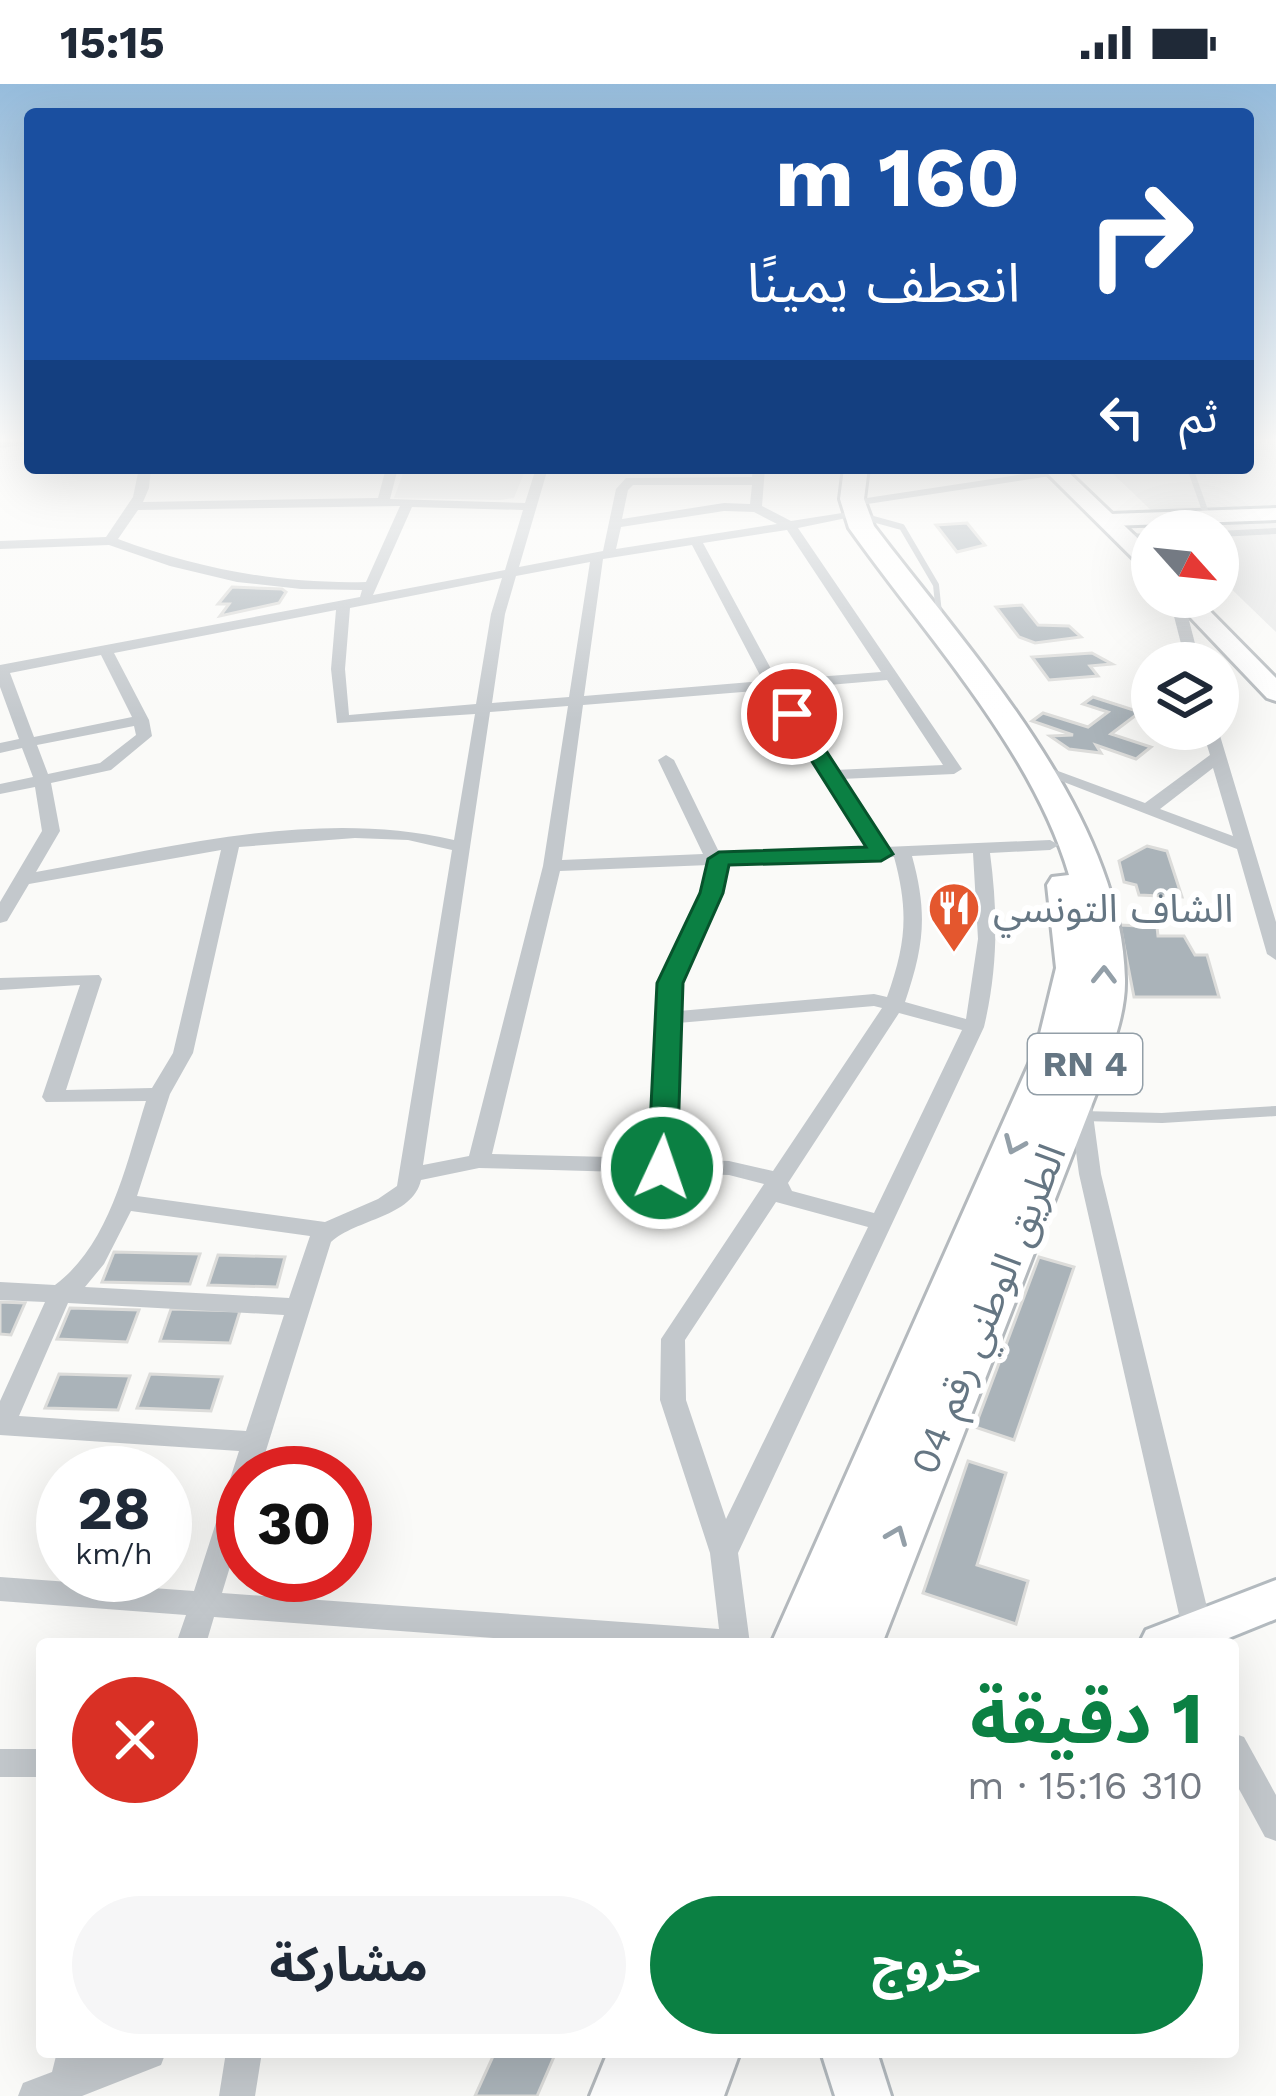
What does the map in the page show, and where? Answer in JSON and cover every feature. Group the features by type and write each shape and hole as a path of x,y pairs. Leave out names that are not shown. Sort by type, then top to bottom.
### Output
{"highway":[{"name":"الطريق الوطني رقم 04","path":"803,1638 1057,1046 1075,968 1067,892 1050,845 1017,783 861,532"},
{"name":"الطريق الوطني رقم 04","path":"856,1638 1080,1101 1106,980 1104,938 1085,864 1033,767 864,532"},
{"path":"626,2096 642,2058"},
{"path":"688,2096 703,2058"}],"main road":[{"path":"1201,618 1276,693"},
{"path":"1231,618 1276,664"}],"street":[{"path":"110,541 117,532"},
{"path":"0,916 51,832 42,780 0,669 343,605 367,594 395,532"},
{"path":"123,1202 326,1230 397,1200 408,1189 498,614 523,532"},
{"path":"479,1160 552,866 603,555 613,532"},
{"path":"0,544 110,541 239,580 367,594 514,574 747,532"},
{"path":"795,532 954,769 833,775"},
{"path":"695,539 771,683 892,854 919,918 894,1005 673,1339 673,1400 724,1552 733,1638"},
{"path":"343,605 338,669 342,720 893,675"},
{"path":"0,789 105,767 144,736 141,720 106,650"},
{"path":"0,748 141,720"},
{"path":"1215,750 1276,954"},
{"path":"1148,810 1217,757"},
{"path":"662,1168 670,983 712,893 717,859 666,760"},
{"path":"1033,767 1247,847"},
{"path":"19,880 231,845 340,834 401,834 464,847"},
{"path":"231,845 183,1053 159,1094 123,1202 80,1284 61,1293 1,1425 253,1442"},
{"path":"552,866 1050,845"},
{"path":"724,1552 974,1027 988,974 991,934 981,849"},
{"path":"0,984 92,980 53,1096 159,1094"},
{"path":"670,1018 874,1000 974,1027"},
{"path":"1080,1101 1090,1174 1181,1638"},
{"path":"411,1175 479,1160 729,1168 775,1179"},
{"path":"775,1179 783,1196 883,1223"},
{"path":"193,1638 326,1230"},
{"path":"0,1292 298,1307"},
{"path":"0,1588 671,1638"},
{"path":"1186,1638 1276,1599"},
{"path":"1239,1758 1276,1826"},
{"path":"0,1763 36,1763"},
{"path":"59,2077 127,2058"},
{"path":"237,2096 243,2058"},
{"path":"851,2058 863,2096"}],"lane":[{"path":"1080,1101 1162,1118 1276,1111"}],"shaded area":[{"path":"1239,532 1276,532 1276,632 1239,596"}],"building":[{"path":"941,532 974,532 985,545 957,552"},
{"path":"232,587 286,592 279,603 220,616 229,604 218,604"},
{"path":"1022,605 1038,625 1069,626 1081,637 1035,643 1019,637 996,607"},
{"path":"1092,653 1112,664 1090,666 1098,676 1049,680 1032,657"},
{"path":"1093,697 1131,709 1131,719 1111,734 1131,740 1131,750 1147,750 1136,759 1096,745 1101,753 1069,749 1050,736 1073,735 1032,721 1043,713 1088,727 1108,712 1083,704"},
{"path":"1147,846 1167,851 1182,897 1139,895 1136,885 1124,882 1119,861"},
{"path":"1120,925 1157,927 1158,936 1184,936 1195,955 1207,955 1219,997 1134,997"},
{"path":"114,1252 200,1254 190,1284 102,1282"},
{"path":"218,1255 285,1257 277,1287 208,1285"},
{"path":"1039,1257 1074,1267 1014,1440 975,1427"},
{"path":"0,1302 25,1303 11,1335 0,1334"},
{"path":"70,1308 139,1310 127,1342 57,1339"},
{"path":"171,1309 240,1311 230,1343 160,1341"},
{"path":"59,1374 130,1376 118,1410 45,1408"},
{"path":"150,1374 222,1377 211,1411 137,1408"},
{"path":"968,1461 1006,1473 977,1565 1028,1581 1016,1624 923,1593"},
{"path":"492,2058 553,2058 537,2096 475,2096"}],"place":[{"name":"الشاف التونسي","path":"954,954"}],"route":[{"path":"662,1168 670,983 712,893 719,859 881,854 792,714"}]}
